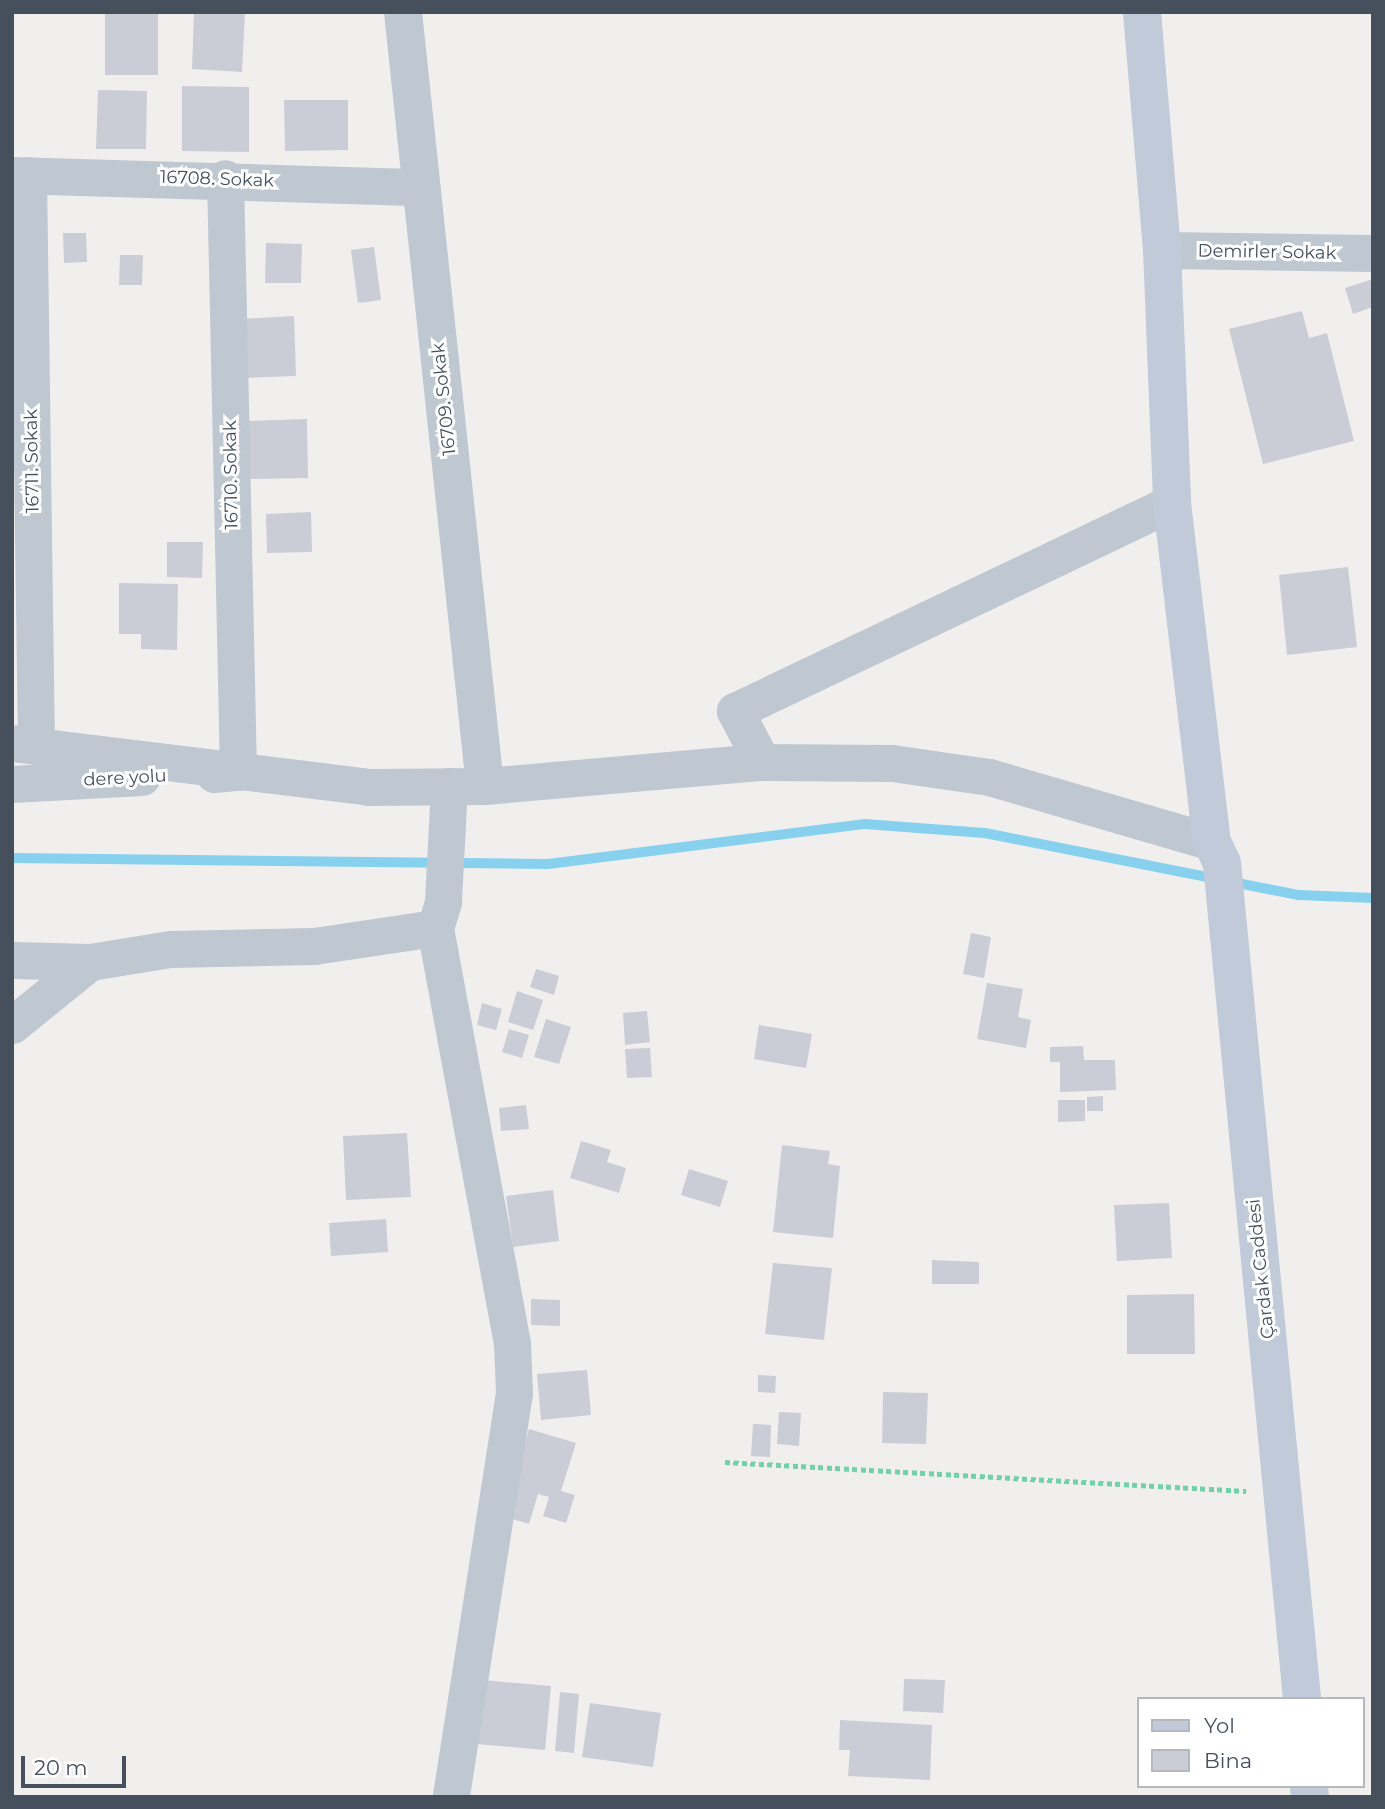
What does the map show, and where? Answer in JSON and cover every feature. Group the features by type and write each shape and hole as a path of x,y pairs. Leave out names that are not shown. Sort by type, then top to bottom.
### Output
{"main road":[{"name":"Çardak Caddesi","path":"1142,12 1162,250 1172,503 1217,853 1285,1493 1302,1697"}],"street":[{"name":"16709. Sokak","path":"403,12 421,187 467,786"},
{"name":"16708. Sokak","path":"20,175 225,178 421,187"},
{"name":"16711. Sokak","path":"20,175 24,745"},
{"name":"16710. Sokak","path":"225,178 238,772"},
{"name":"Demirler Sokak","path":"1162,250 1373,253"},
{"path":"762,762 735,711 1172,503"},
{"path":"24,745 368,787 467,786 762,762 892,763 989,778 1217,853"},
{"name":"dere yolu","path":"12,784 238,772"},
{"path":"451,1797 514,1393 512,1343 439,915 446,838 467,786"},
{"path":"12,960 90,962 170,949 314,946 439,915"},
{"path":"12,1025 90,962"}],"path":[{"path":"725,1462 1285,1493"}],"building":[{"path":"105,12 158,12 158,75 105,75"},
{"path":"194,12 245,12 242,72 192,69"},
{"path":"182,86 249,87 249,152 182,151"},
{"path":"98,90 147,91 146,149 96,149"},
{"path":"284,100 348,100 348,150 285,151"},
{"path":"63,233 86,233 87,262 64,263"},
{"path":"266,243 302,244 301,283 265,283"},
{"path":"374,247 381,300 358,303 351,250"},
{"path":"120,255 143,255 142,285 119,285"},
{"path":"1373,279 1373,307 1353,314 1345,288"},
{"path":"1302,311 1309,338 1327,333 1354,441 1263,464 1229,329"},
{"path":"294,316 296,376 240,378 238,319"},
{"path":"307,419 308,478 250,479 248,421"},
{"path":"311,512 312,552 267,553 266,514"},
{"path":"167,542 203,542 202,578 167,577"},
{"path":"1348,567 1357,647 1287,655 1279,575"},
{"path":"119,583 178,584 177,650 141,649 141,634 119,634"},
{"path":"971,933 991,937 984,978 963,974"},
{"path":"536,969 559,976 554,995 530,987"},
{"path":"987,983 1023,989 1018,1017 1031,1020 1026,1048 977,1039"},
{"path":"517,991 543,1000 533,1030 508,1022"},
{"path":"482,1003 502,1009 496,1030 477,1025"},
{"path":"647,1011 650,1042 625,1045 623,1013"},
{"path":"546,1019 571,1027 559,1064 534,1057"},
{"path":"759,1025 812,1034 806,1068 754,1059"},
{"path":"509,1029 529,1035 522,1058 502,1052"},
{"path":"1083,1046 1084,1060 1115,1060 1116,1090 1060,1092 1060,1062 1050,1062 1050,1047"},
{"path":"650,1048 652,1077 627,1078 625,1049"},
{"path":"1103,1096 1103,1111 1087,1111 1087,1097"},
{"path":"1058,1100 1085,1100 1085,1121 1058,1122"},
{"path":"526,1105 529,1129 501,1131 499,1108"},
{"path":"407,1133 411,1197 346,1200 343,1136"},
{"path":"581,1141 611,1150 607,1162 626,1168 619,1193 570,1178"},
{"path":"782,1145 830,1151 828,1164 840,1166 833,1238 773,1232"},
{"path":"689,1169 728,1181 720,1207 681,1195"},
{"path":"553,1190 559,1241 513,1247 506,1196"},
{"path":"1169,1203 1172,1258 1117,1261 1114,1205"},
{"path":"386,1219 388,1252 331,1256 329,1223"},
{"path":"932,1260 979,1262 979,1284 932,1284"},
{"path":"773,1263 832,1268 824,1340 765,1334"},
{"path":"1194,1294 1195,1354 1127,1354 1127,1295"},
{"path":"531,1299 560,1300 560,1326 531,1325"},
{"path":"587,1370 591,1415 541,1420 537,1374"},
{"path":"758,1375 776,1376 775,1393 758,1392"},
{"path":"883,1392 928,1393 926,1444 882,1443"},
{"path":"779,1412 801,1413 799,1446 777,1444"},
{"path":"753,1424 771,1425 770,1457 751,1456"},
{"path":"529,1429 576,1443 561,1491 575,1495 566,1523 543,1516 549,1497 538,1494 529,1524 503,1516"},
{"path":"904,1679 945,1680 943,1713 903,1711"},
{"path":"483,1680 551,1686 545,1750 477,1744"},
{"path":"560,1692 579,1694 574,1753 555,1751"},
{"path":"590,1703 661,1713 653,1767 582,1757"},
{"path":"840,1720 932,1725 930,1780 848,1776 850,1750 839,1750"}],"waterway":[{"path":"12,858 548,864 865,824 985,833 1299,895 1373,898"}]}
